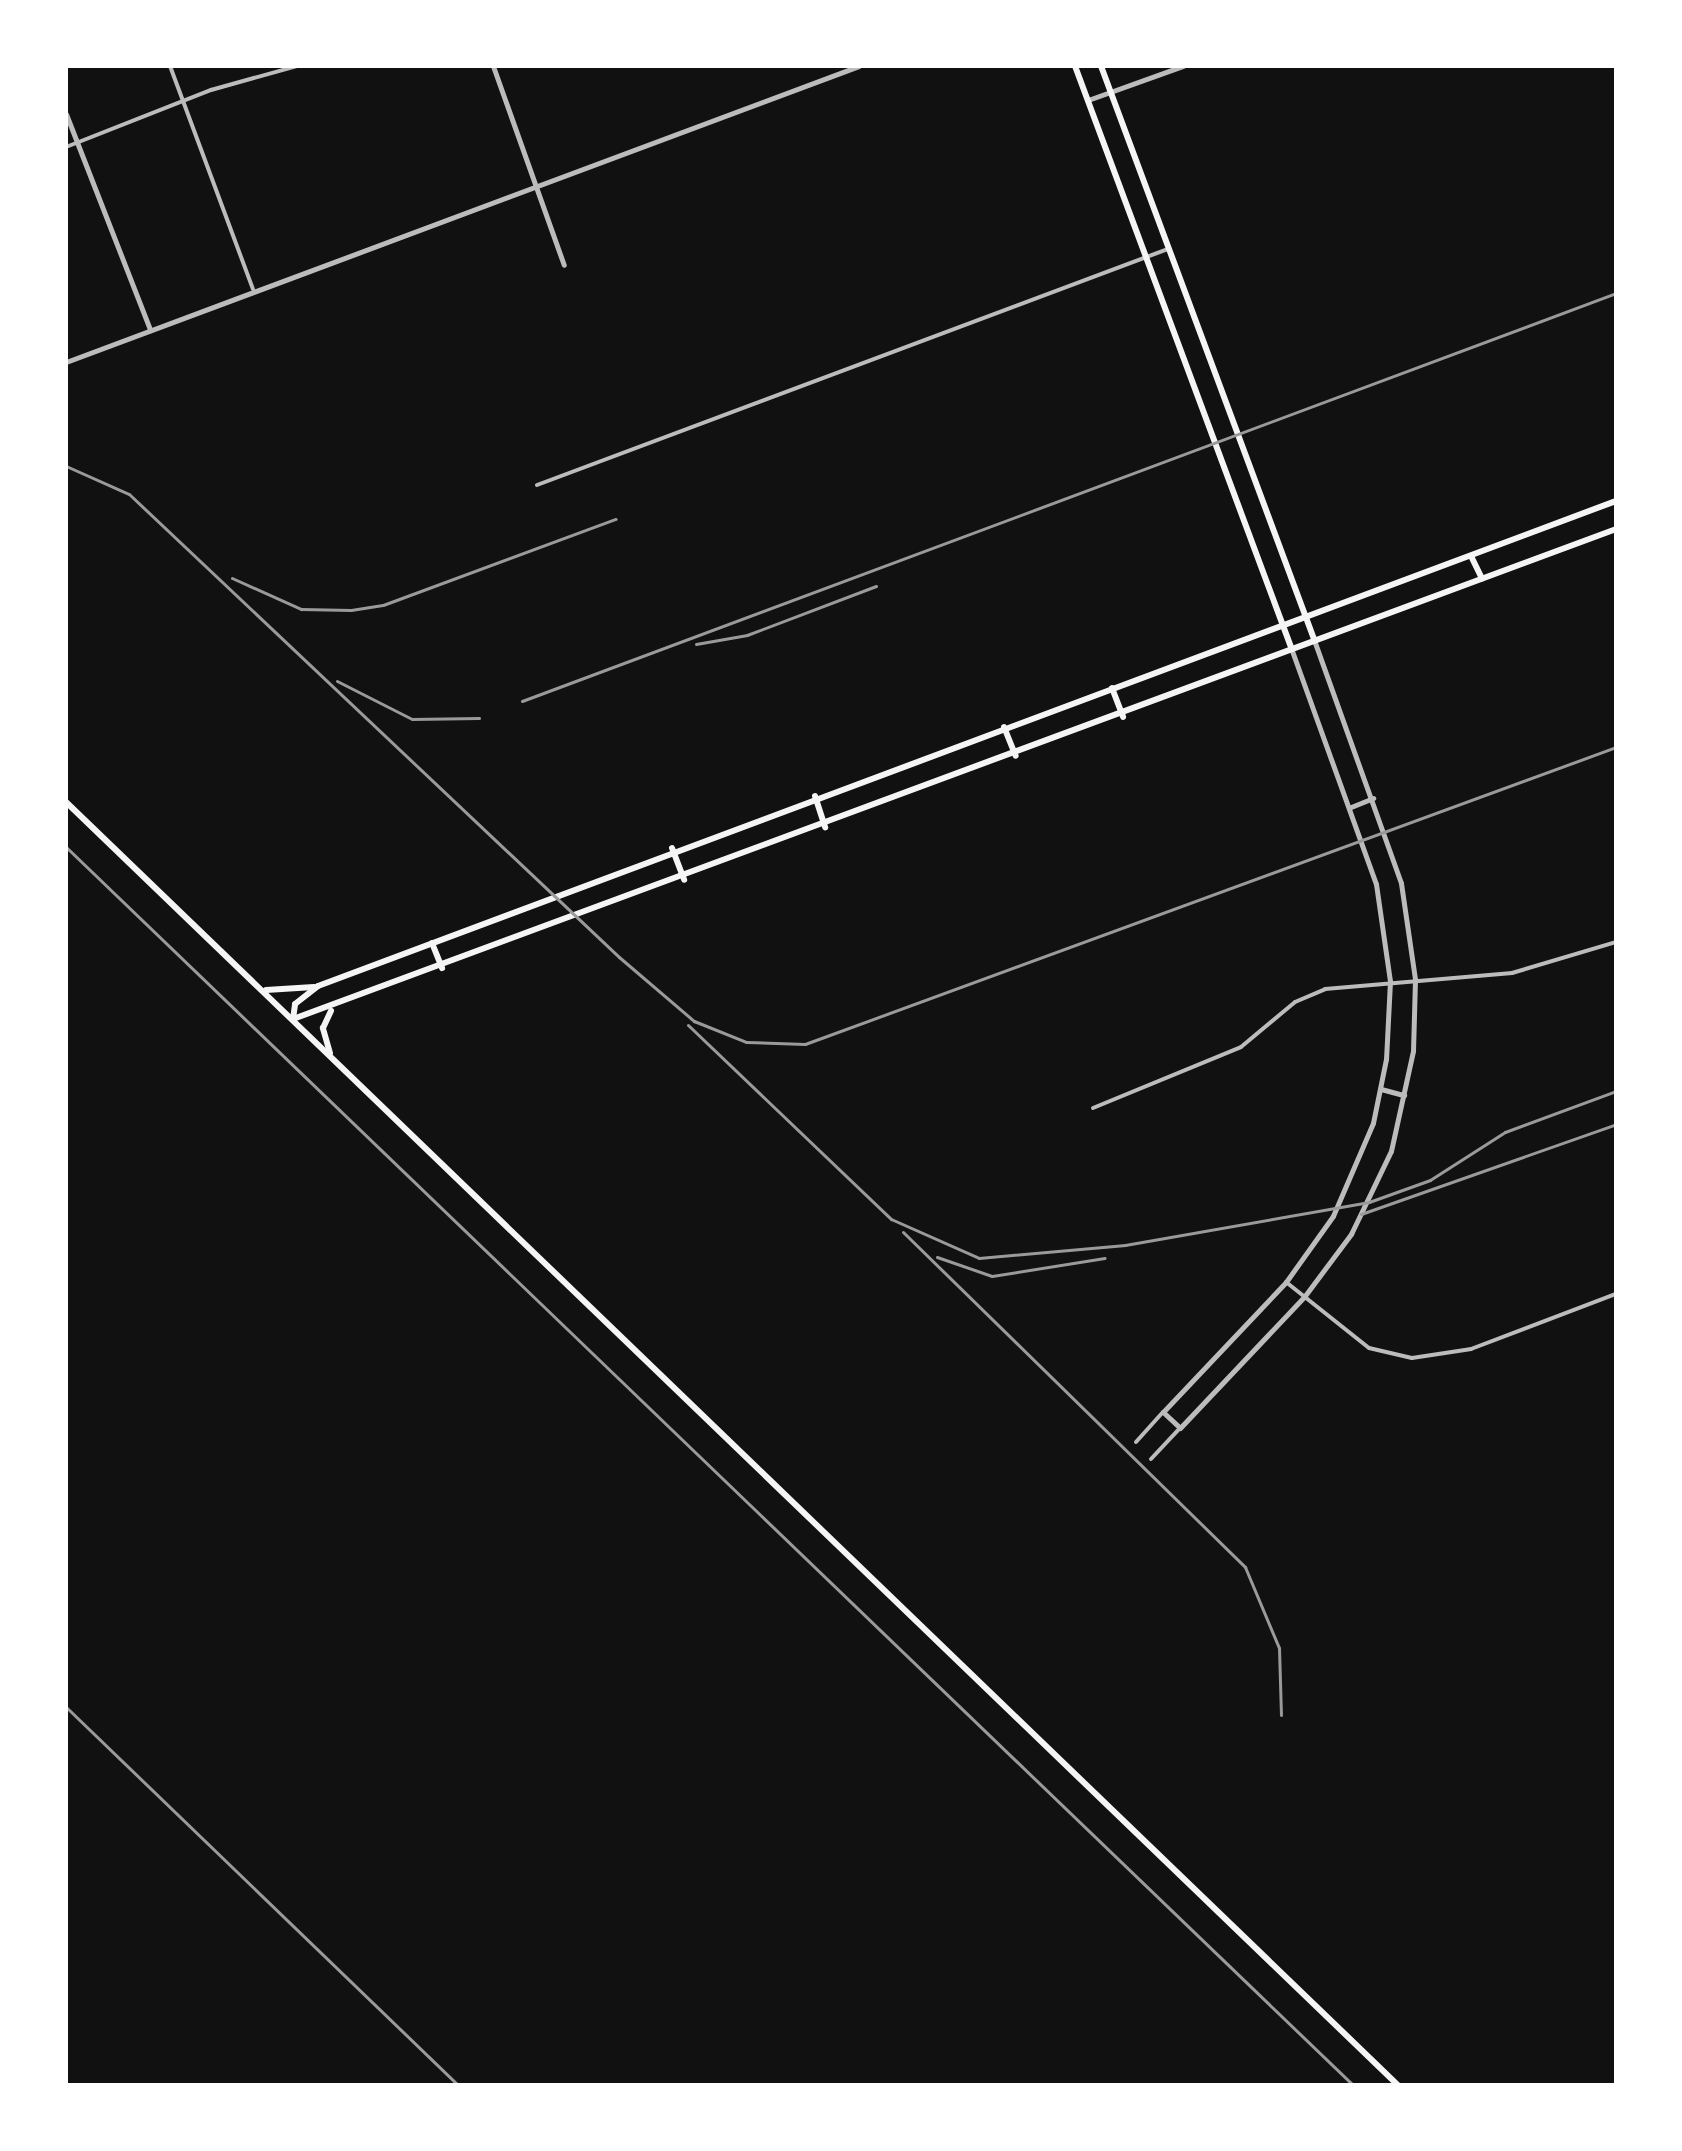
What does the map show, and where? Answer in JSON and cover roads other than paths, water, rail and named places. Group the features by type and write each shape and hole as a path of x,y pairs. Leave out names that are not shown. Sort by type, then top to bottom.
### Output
{"main road":[{"path":"1075,66 1291,647"},
{"path":"1101,66 1314,639"},
{"path":"259,986 278,993 318,986 672,848 1616,501"},
{"path":"293,1019 334,1008 684,880 1123,717 1291,647 1616,529"},
{"path":"1471,556 1482,579"},
{"path":"1112,688 1123,717"},
{"path":"1004,727 1016,756"},
{"path":"815,796 825,827"},
{"path":"66,802 1398,2085"},
{"path":"672,848 684,880"},
{"path":"432,943 442,968"},
{"path":"293,1019 295,1004 318,986"},
{"path":"334,1008 324,1036 340,1065"}],"street":[{"path":"170,66 253,289"},
{"path":"66,147 183,101 297,66"},
{"path":"493,66 564,265"},
{"path":"66,362 253,289 859,66"},
{"path":"1088,100 1183,66"},
{"path":"66,114 150,330"},
{"path":"537,485 1169,248"},
{"path":"1151,1459 1304,1297 1369,1202 1404,1095 1415,979 1401,883 1314,639"},
{"path":"1136,1442 1286,1282 1352,1178 1381,1089 1390,981 1376,884 1351,807 1291,647"},
{"path":"1351,807 1373,798"},
{"path":"1093,1108 1241,1047 1295,1002 1325,989 1390,981 1512,973 1616,942"},
{"path":"1381,1089 1404,1095"},
{"path":"1286,1282 1369,1348 1412,1358 1471,1349 1616,1294"},
{"path":"1163,1412 1180,1428"}],"railway":[{"path":"522,701 1616,293"},
{"path":"66,466 129,494 619,957 694,1021 746,1042 805,1044 1616,747"},
{"path":"232,578 301,609 351,610 383,605 616,519"},
{"path":"696,644 747,635 876,586"},
{"path":"337,681 412,719 479,718"},
{"path":"66,847 1353,2085"},
{"path":"688,1025 891,1219 979,1258 1125,1245 1369,1202 1430,1180 1505,1132 1616,1091"},
{"path":"1361,1214 1616,1124"},
{"path":"903,1232 1245,1567 1279,1648 1281,1715"},
{"path":"937,1257 992,1276 1105,1258"},
{"path":"66,1707 458,2085"}]}
